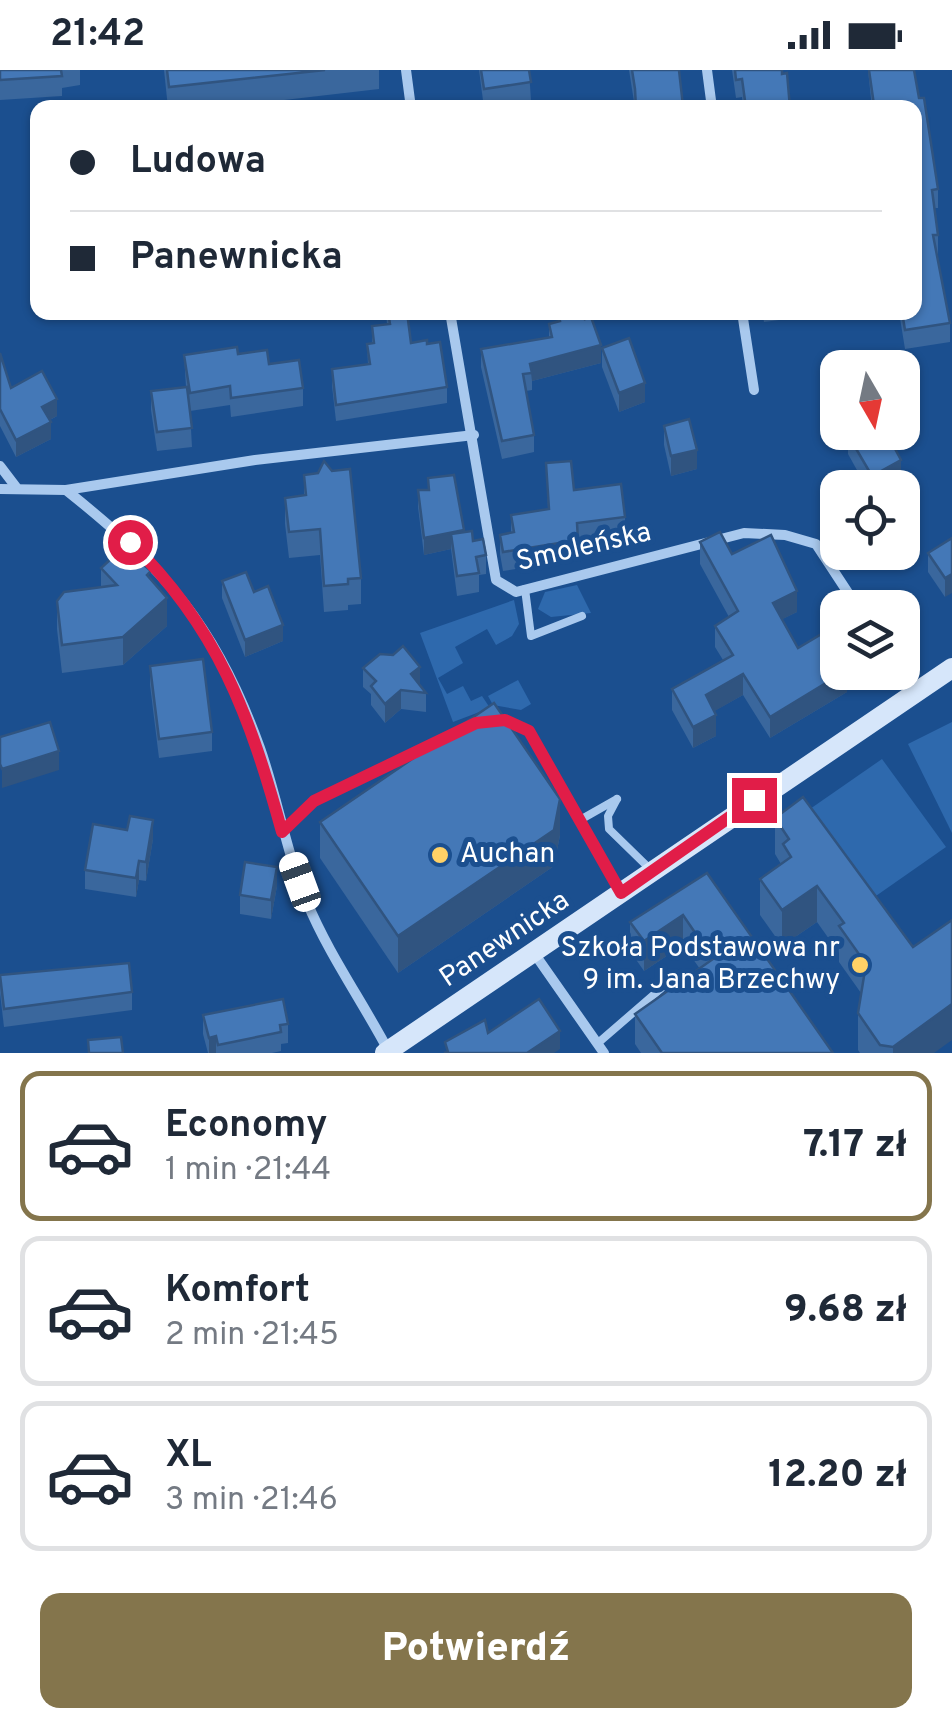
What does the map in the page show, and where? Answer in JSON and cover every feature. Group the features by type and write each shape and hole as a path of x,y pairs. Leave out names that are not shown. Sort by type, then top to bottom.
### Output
{"street":[{"path":"406,70 410,100"},
{"path":"707,70 711,100"},
{"name":"Smoleńska","path":"452,320 496,580 516,592 744,533 785,535 816,544 846,590"},
{"path":"743,320 754,390"},
{"path":"0,489 66,490 255,460 474,435"},
{"path":"0,466 16,487"},
{"path":"66,490 130,542 172,584 212,641 261,752 282,832 308,905 387,1052"},
{"name":"Panewnicka","path":"387,1052 952,668"},
{"path":"534,953 601,1048"}],"lane":[{"path":"525,590 532,636 582,616"},
{"path":"490,721 505,720 529,731 621,893"},
{"path":"282,832 314,801 458,731"},
{"path":"580,820 617,799 608,816 609,829 653,872"},
{"path":"601,1048 672,979"}],"shaded area":[{"path":"577,585 591,613 551,617 538,609 545,592"},
{"path":"514,600 519,624 512,636 496,645 487,629 455,647 463,663 438,678 447,694 463,686 471,701 482,696 490,708 453,722 420,633"},
{"path":"518,680 531,704 521,710 493,705 488,696"},
{"path":"952,722 952,833 908,744"},
{"path":"882,759 946,847 873,898 810,809"}],"building":[{"path":"0,70 61,70 62,76 0,80"},
{"path":"167,70 325,70 169,87"},
{"path":"481,70 529,70 531,82 484,89"},
{"path":"632,70 679,70 682,100 636,100"},
{"path":"735,70 782,70 782,74 787,73 789,100 745,100 742,79 736,80"},
{"path":"869,70 914,70 919,98 924,98 938,189 932,190 938,235 933,235 950,323 905,330 903,320 922,320 922,100 873,100"},
{"path":"389,320 408,320 411,343 440,342 447,387 336,405 332,369 370,364 367,344 374,343 372,326 390,324"},
{"path":"592,320 601,345 530,364 532,373 523,374 534,435 502,441 481,349 552,337 549,324"},
{"path":"629,338 645,383 619,393 602,348"},
{"path":"237,347 238,354 267,350 269,364 299,360 303,388 231,398 230,386 190,393 184,355"},
{"path":"0,353 11,388 42,371 57,399 42,407 51,422 16,440 0,409"},
{"path":"187,387 192,428 157,432 151,391"},
{"path":"689,419 697,450 671,456 664,426"},
{"path":"857,450 896,450 901,460 883,470 868,470"},
{"path":"324,461 332,471 350,469 361,578 348,579 348,584 324,586 320,529 289,532 285,498 306,495 304,475 318,473"},
{"path":"571,461 574,490 621,484 625,517 577,523 578,540 503,552 500,535 514,532 511,515 549,509 546,463"},
{"path":"454,475 464,530 424,538 418,490 429,490 428,478"},
{"path":"472,531 473,541 483,539 486,555 476,557 479,573 457,576 451,534"},
{"path":"720,532 732,554 771,535 797,591 773,603 798,648 820,635 820,687 770,717 743,674 706,695 716,715 693,727 672,689 733,655 715,626 738,611 700,542"},
{"path":"952,538 952,574 945,578 928,553"},
{"path":"123,548 151,571 147,575 167,598 123,637 62,645 57,601 64,592 117,585 101,568"},
{"path":"246,572 254,592 268,586 283,625 245,640 222,581"},
{"path":"403,646 420,667 411,674 426,693 401,690 385,704 371,686 376,681 363,668 380,654 393,655"},
{"path":"203,659 212,732 159,739 150,666"},
{"name":"Auchan","path":"494,703 560,799 554,830 398,936 320,822"},
{"path":"50,722 59,751 2,769 0,737"},
{"path":"803,797 913,947 952,920 952,1004 893,1047 880,1045 858,1013 866,964 839,926 844,923 817,886 782,910 760,879 791,857 783,844 789,839 775,818"},
{"path":"130,816 153,820 146,862 139,861 136,878 85,870 93,824 127,830"},
{"path":"245,862 277,867 271,900 240,895"},
{"path":"707,873 833,1053 662,1053 635,1014 713,959 683,915 644,941 630,922"},
{"path":"129,963 132,992 4,1009 0,975"},
{"path":"283,999 288,1024 280,1025 281,1032 218,1045 216,1036 209,1038 203,1015"},
{"path":"539,999 560,1031 527,1053 444,1053 448,1052 445,1042 485,1020 488,1033"},
{"path":"121,1037 123,1053 89,1053 88,1040"}],"place":[{"name":"Auchan","path":"440,855"},
{"name":"Szkoła Podstawowa nr 9 im. Jana Brzechwy","path":"860,965"}],"route":[{"path":"130,542 172,584 212,641 261,752 282,832 314,801 476,723 505,720 529,731 621,893 754,800"}]}
